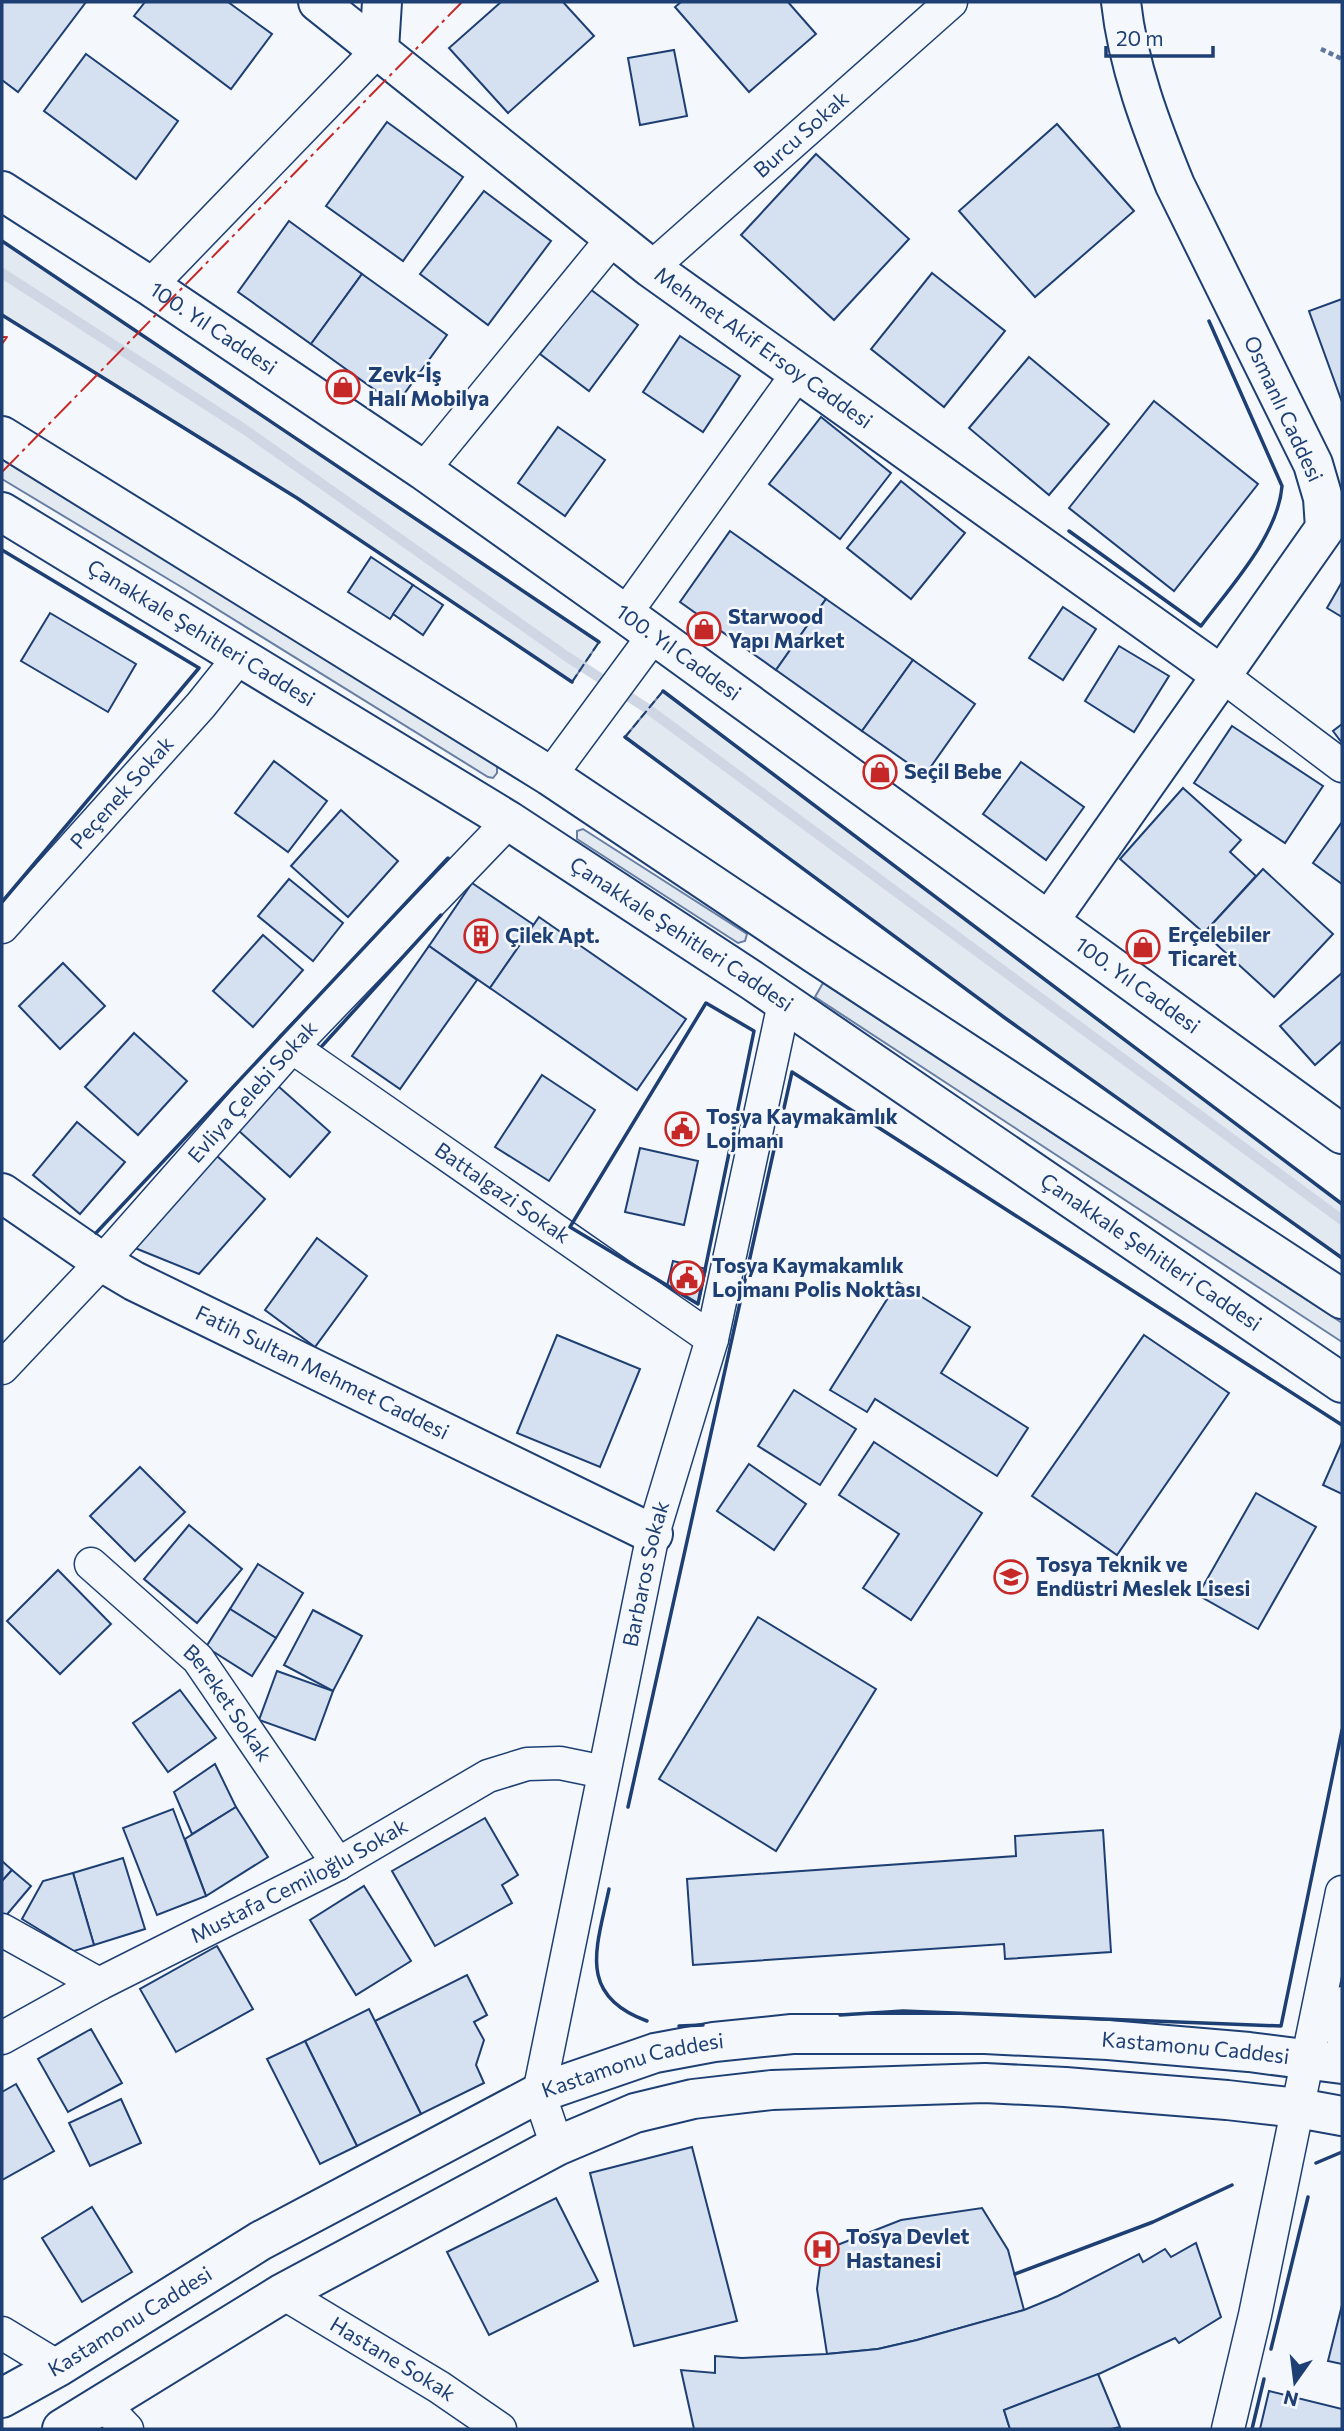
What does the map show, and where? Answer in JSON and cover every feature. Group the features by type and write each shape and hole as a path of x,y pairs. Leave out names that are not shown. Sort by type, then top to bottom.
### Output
{"main road":[{"name":"Mehmet Akif Ersoy Caddesi","path":"318,2 379,48 651,268 1220,674"},
{"path":"379,48 382,2"},
{"name":"Osmanlı Caddesi","path":"1049,921 1220,674 1334,531 1313,464 1175,186 1157,143 1137,82 1121,2"},
{"name":"100. Yıl Caddesi","path":"2,191 423,470 640,624 1342,1134"},
{"path":"2,436 550,776 1342,1300"},
{"name":"Çanakkale Şehitleri Caddesi","path":"2,512 241,655 509,821 752,981 1342,1383"},
{"path":"509,821 550,776"},
{"path":"752,981 779,930"},
{"path":"788,1006 817,955"},
{"name":"Fatih Sultan Mehmet Caddesi","path":"2,1193 134,1282 653,1534"},
{"name":"Kastamonu Caddesi","path":"2,2398 58,2367 260,2241 539,2093 655,2053 714,2042 792,2034 985,2034 1330,2054"},
{"name":"Kastamonu Caddesi","path":"62,2429 115,2417 283,2293 557,2146 635,2113 693,2099 772,2090 985,2083 1079,2088 1298,2108 1342,2116"}],"street":[{"name":"Burcu Sokak","path":"651,268 951,2"},
{"path":"149,286 379,48"},
{"path":"423,470 613,238"},
{"path":"550,776 629,669 640,624 798,373"},
{"name":"Peçenek Sokak","path":"2,928 201,705 241,655"},
{"path":"1220,674 1342,766"},
{"name":"Evliya Çelebi Sokak","path":"2,1368 102,1262 292,1047 509,821"},
{"name":"Barbaros Sokak","path":"539,2093 653,1534 712,1339 788,1006"},
{"name":"Battalgazi Sokak","path":"292,1047 712,1339"},
{"name":"Bereket Sokak","path":"91,1564 198,1659 338,1864"},
{"name":"Mustafa Cemiloğlu Sokak","path":"2,2038 99,1984 338,1864 488,1776 527,1764 560,1763 604,1772"},
{"path":"1330,2054 1342,1892"},
{"path":"2,1930 99,1984"},
{"path":"1224,2428 1298,2108 1330,2054 1342,1999"},
{"path":"539,2093 557,2146"},
{"name":"Hastane Sokak","path":"283,2293 439,2387 500,2429"},
{"path":"2,2333 58,2367"}],"path":[{"path":"1321,49 1342,58"}],"shaded area":[{"path":"2,241 599,642 572,682 297,498 2,315"},
{"path":"2,459 497,763 497,773 493,778 488,777 2,479"},
{"path":"663,691 1342,1204 1342,1258 1005,1018 625,737"},
{"path":"583,829 747,934 745,941 738,943 577,839 577,831"},
{"path":"823,983 1342,1323 1342,1342 815,997"}],"building":[{"path":"2,2 86,2 18,92 2,80"},
{"path":"145,2 228,2 272,34 231,89 134,16"},
{"path":"501,2 563,2 594,36 508,113 449,48"},
{"path":"681,2 788,2 816,34 749,92 675,7"},
{"path":"674,50 687,116 640,125 628,58"},
{"path":"86,54 178,121 136,179 44,111"},
{"path":"387,122 463,177 403,261 326,206"},
{"path":"1057,124 1134,211 1035,297 959,211"},
{"path":"816,154 909,239 834,320 741,235"},
{"path":"484,191 551,241 488,325 420,274"},
{"path":"289,221 362,274 311,344 238,292"},
{"path":"932,273 1005,331 944,407 871,349"},
{"path":"362,274 447,335 396,405 311,344"},
{"path":"590,289 638,325 589,391 540,354"},
{"path":"1342,299 1342,402 1309,311"},
{"path":"680,336 740,376 703,432 643,392"},
{"path":"1029,357 1109,424 1049,495 969,428"},
{"path":"1154,401 1258,484 1174,591 1069,508"},
{"path":"821,417 891,473 840,539 769,484"},
{"path":"558,427 605,460 565,516 518,483"},
{"path":"901,481 965,533 911,599 847,548"},
{"path":"730,531 826,599 776,670 680,602"},
{"path":"371,557 413,585 390,619 348,592"},
{"path":"1342,582 1342,617 1327,608"},
{"path":"413,585 443,605 423,635 393,614"},
{"path":"826,599 913,660 862,731 776,670"},
{"path":"1063,607 1096,629 1063,680 1029,658"},
{"path":"50,613 136,664 108,712 21,661"},
{"path":"1119,646 1169,676 1134,732 1085,701"},
{"path":"913,660 975,704 925,775 862,731"},
{"path":"1342,724 1342,743 1333,731"},
{"path":"1232,726 1323,786 1285,843 1194,783"},
{"path":"274,761 327,801 288,852 235,813"},
{"path":"1021,762 1084,807 1046,860 983,814"},
{"path":"1183,788 1241,840 1230,852 1256,876 1204,933 1120,859"},
{"path":"341,810 398,861 348,917 291,866"},
{"path":"1342,822 1342,884 1313,863"},
{"path":"1263,869 1333,934 1274,997 1204,933"},
{"path":"289,879 343,923 313,961 258,916"},
{"name":"Çilek Apt.","path":"472,883 534,925 490,988 429,946"},
{"path":"539,917 686,1019 637,1090 490,988"},
{"path":"263,935 303,970 253,1027 213,991"},
{"path":"429,946 477,980 400,1089 352,1056"},
{"path":"63,963 105,1006 60,1049 19,1006"},
{"path":"1342,973 1342,1041 1315,1065 1280,1026"},
{"path":"134,1033 187,1081 138,1135 85,1087"},
{"path":"542,1075 595,1110 549,1181 495,1147"},
{"path":"278,1086 330,1132 290,1177 239,1131"},
{"path":"77,1122 125,1162 80,1214 33,1175"},
{"name":"Tosya Kaymakamlık Lojmanı","path":"640,1148 698,1161 684,1225 625,1212"},
{"path":"217,1156 265,1199 199,1274 135,1248"},
{"path":"317,1238 367,1276 315,1347 265,1310"},
{"name":"Tosya Kaymakamlık Lojmanı Polis Noktası","path":"673,1261 706,1269 698,1304 667,1286"},
{"path":"898,1282 970,1327 941,1373 1028,1428 997,1476 875,1399 867,1412 830,1390"},
{"path":"557,1335 640,1369 600,1467 517,1433"},
{"path":"1144,1335 1229,1393 1117,1555 1032,1496"},
{"path":"794,1390 856,1429 820,1485 758,1446"},
{"path":"874,1442 982,1513 911,1620 863,1588 899,1534 839,1495"},
{"path":"1342,1442 1342,1494 1323,1485"},
{"path":"749,1464 806,1504 774,1550 717,1511"},
{"path":"140,1467 185,1512 135,1561 90,1516"},
{"path":"1256,1493 1316,1527 1258,1629 1198,1595"},
{"path":"189,1525 242,1569 197,1623 144,1579"},
{"path":"258,1564 303,1593 276,1638 230,1609"},
{"path":"58,1570 111,1624 60,1674 7,1621"},
{"path":"230,1609 276,1638 252,1676 206,1647"},
{"path":"313,1610 362,1636 333,1691 284,1665"},
{"path":"758,1617 876,1689 776,1851 659,1779"},
{"path":"277,1671 333,1691 315,1740 259,1720"},
{"path":"180,1690 216,1738 168,1772 133,1723"},
{"path":"215,1764 236,1807 192,1834 174,1792"},
{"path":"236,1807 268,1857 206,1896 185,1839"},
{"path":"173,1809 206,1896 157,1915 123,1828"},
{"path":"485,1818 518,1875 502,1885 512,1903 435,1946 392,1871"},
{"path":"1103,1830 1111,1952 1005,1959 1004,1944 693,1965 687,1879 1016,1856 1015,1836"},
{"path":"123,1858 145,1929 94,1945 73,1873"},
{"path":"2,1861 12,1870 2,1881"},
{"path":"12,1870 31,1886 4,1918 2,1881"},
{"path":"73,1873 94,1945 74,1951 22,1919 43,1881"},
{"path":"364,1886 411,1961 356,1995 310,1920"},
{"path":"217,1946 253,2009 176,2052 140,1989"},
{"path":"467,1975 487,2015 474,2022 484,2040 476,2065 484,2083 421,2114 375,2021"},
{"path":"369,2009 421,2114 357,2146 305,2041"},
{"path":"91,2029 122,2083 68,2112 38,2059"},
{"path":"305,2041 357,2146 320,2164 267,2059"},
{"path":"16,2084 54,2151 2,2180 2,2092"},
{"path":"121,2099 141,2143 90,2166 69,2123"},
{"path":"692,2147 737,2321 634,2346 590,2173"},
{"path":"556,2198 598,2281 489,2335 447,2252"},
{"path":"92,2207 132,2272 82,2302 42,2238"},
{"path":"982,2208 1008,2250 1024,2310 878,2349 827,2354 817,2289 822,2251 901,2220"},
{"path":"1196,2243 1221,2317 1179,2343 1175,2338 1084,2381 1004,2410 1010,2429 694,2429 681,2370 715,2373 715,2356 742,2358 827,2354 878,2349 917,2340 1024,2310 1058,2296 1139,2254 1143,2262 1165,2249 1171,2257"},
{"path":"1342,2305 1342,2364 1328,2361"},
{"path":"1098,2374 1120,2427 1010,2429 1004,2410"},
{"path":"1269,2391 1342,2409 1342,2429 1260,2429"}],"waterway":[{"path":"2,273 244,429 566,656 648,709 1342,1220"}],"fence":[{"path":"572,682 599,642"},
{"path":"625,737 663,691"}],"wall":[{"path":"2,241 599,642"},
{"path":"2,315 297,498 572,682"},
{"path":"1069,531 1201,626 1251,560 1272,523 1282,486 1209,321"},
{"path":"2,550 199,668 2,902"},
{"path":"663,691 1342,1204"},
{"path":"625,737 1005,1018 1342,1258"},
{"path":"96,1233 448,858"},
{"path":"322,1046 441,915"},
{"path":"706,1003 754,1031 698,1304 570,1227 706,1003"},
{"path":"784,1108 792,1072 1342,1425"},
{"path":"628,1807 777,1136"},
{"path":"840,2015 903,2011 1281,2026 1342,1730"},
{"path":"609,1889 597,1949 597,1967 601,1983 609,1998 624,2010 647,2021"},
{"path":"679,2026 703,2025"},
{"path":"1316,2163 1342,2152"},
{"path":"1015,2274 1153,2222 1232,2185"},
{"path":"1271,2349 1308,2197"},
{"path":"1252,2429 1264,2379"}],"power":[{"path":"2,472 462,2"},
{"path":"2,337 7,337 2,344"}],"place":[{"name":"Zevk-İş Halı Mobilya","path":"343,387"},
{"name":"Starwood Yapı Market","path":"704,629"},
{"name":"Seçil Bebe","path":"880,772"},
{"name":"Çilek Apt.","path":"481,936"},
{"name":"Erçelebiler Ticaret","path":"1143,947"},
{"name":"Tosya Kaymakamlık Lojmanı","path":"682,1129"},
{"name":"Tosya Kaymakamlık Lojmanı Polis Noktası","path":"687,1278"},
{"name":"Tosya Teknik ve Endüstri Meslek Lisesi","path":"1011,1577"},
{"name":"Tosya Devlet Hastanesi","path":"822,2249"}]}
